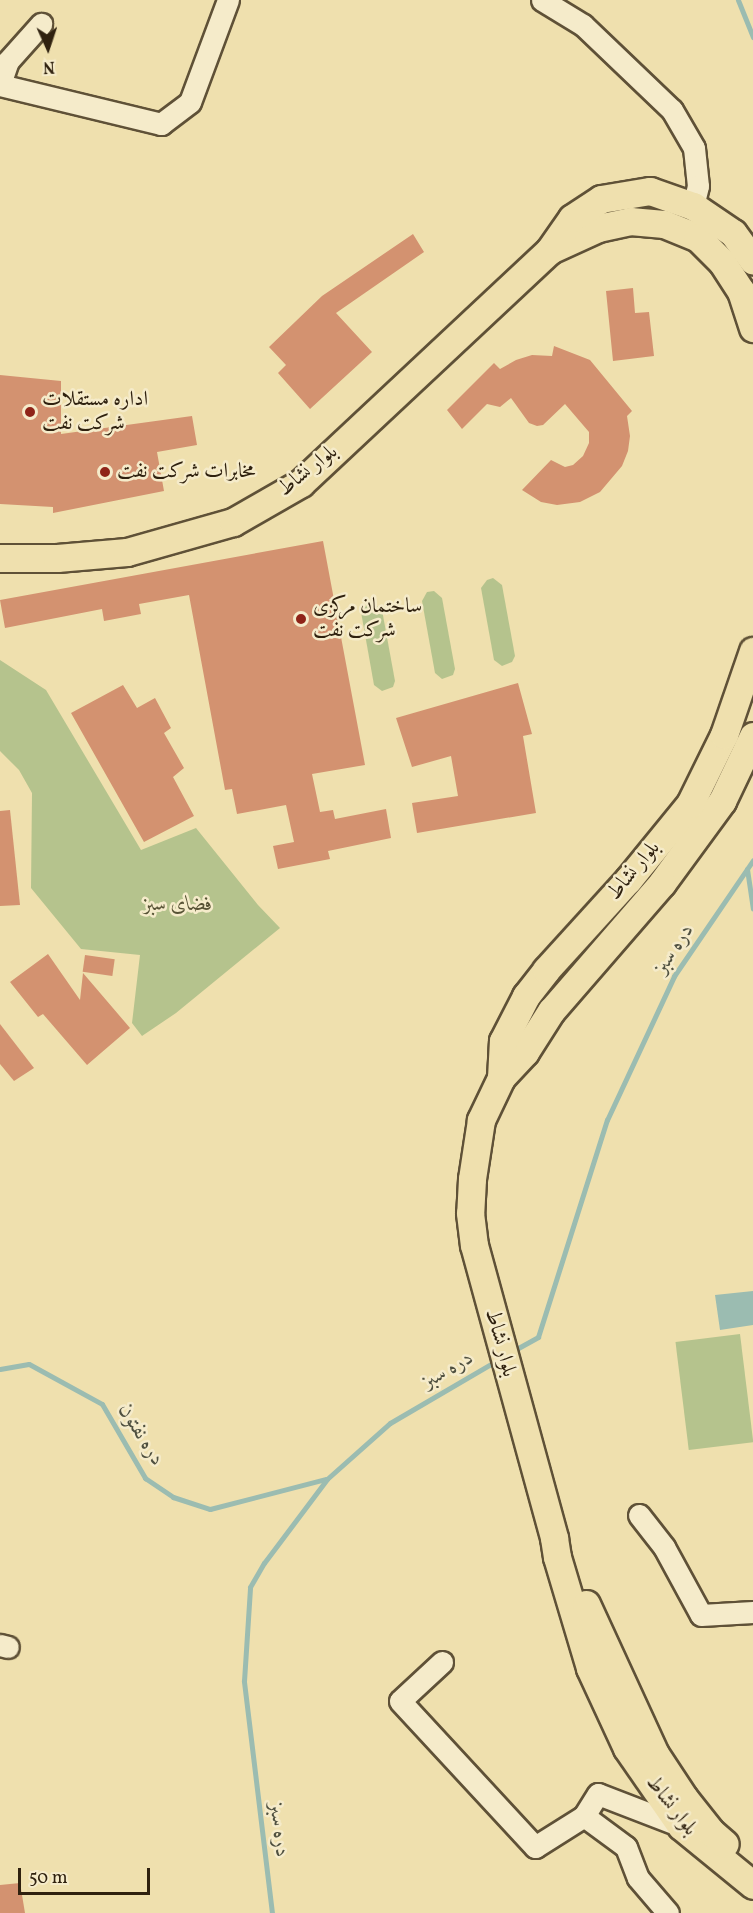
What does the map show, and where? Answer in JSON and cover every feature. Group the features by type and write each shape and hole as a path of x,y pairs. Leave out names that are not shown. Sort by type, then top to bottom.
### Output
{"main road":[{"name":"بلوار نشاط","path":"0,558 57,558 127,552 232,522 301,483 549,251 572,218 601,199 650,191 693,206 733,233 753,261"},
{"name":"بلوار نشاط","path":"549,251 598,228 630,221 664,224 698,237 722,262 741,291 753,327"},
{"name":"بلوار نشاط","path":"501,1078 503,1041 526,996 546,970 628,880 690,804 724,735 753,651"},
{"name":"بلوار نشاط","path":"753,736 722,801 662,883 551,1011 525,1052 501,1078 481,1120 475,1154 470,1213 474,1245 557,1557 590,1668 627,1748 681,1826 753,1885"},
{"name":"بلوار نشاط","path":"554,1539 655,1754 684,1798 711,1832 753,1868"}],"street":[{"path":"41,24 8,61 0,85 161,124 190,102 228,0"},
{"path":"542,0 584,25 672,110 694,148 698,186 693,206"},
{"path":"639,1515 664,1547 701,1615 753,1612"},
{"path":"442,1662 400,1701 535,1847 584,1816 598,1794 681,1826"},
{"path":"584,1816 626,1847 638,1878 668,1913"}],"green space":[{"path":"493,578 502,585 515,656 512,662 502,666 494,660 481,588 487,580"},
{"path":"434,591 442,598 455,669 453,675 442,679 435,673 422,601 427,592"},
{"path":"373,603 382,610 395,681 393,687 382,691 374,685 361,612 367,604"},
{"name":"فضای سبز","path":"0,660 46,690 141,850 196,828 258,905 280,928 176,1013 142,1036 132,1023 140,955 81,949 31,888 32,793 19,770 0,751"},
{"path":"740,1334 753,1442 689,1450 675,1342"}],"water":[{"path":"753,1291 753,1325 720,1330 715,1295"}],"building":[{"path":"413,234 424,252 336,313 372,352 310,409 278,373 286,365 269,347 322,296"},
{"path":"633,288 635,313 649,312 654,356 613,361 606,291"},
{"path":"554,346 590,360 632,411 627,416 630,436 628,451 622,466 600,492 580,502 557,505 541,502 522,490 551,460 565,467 573,465 583,456 589,443 589,432 565,404 543,425 537,426 529,423 511,398 500,407 487,404 462,429 447,410 494,363 500,369 516,360 532,355 552,356"},
{"path":"0,375 61,381 61,434 192,416 197,445 157,452 164,491 53,513 53,507 0,504"},
{"path":"323,541 365,765 312,774 320,812 333,810 335,819 386,809 391,838 328,851 330,859 278,869 273,846 294,842 286,805 237,814 232,789 225,790 189,595 139,604 141,614 104,621 102,609 5,628 0,600"},
{"path":"518,683 532,734 523,736 536,813 417,833 412,803 458,796 451,756 412,767 396,718"},
{"path":"123,685 137,708 155,698 171,728 164,733 184,768 173,777 194,816 144,842 71,713"},
{"path":"10,810 20,905 0,906 0,811"},
{"path":"48,954 80,1000 83,973 130,1028 87,1065 43,1014 38,1017 10,982"},
{"path":"85,955 115,959 112,976 83,972"},
{"path":"0,1024 34,1068 14,1081 0,1064"},
{"path":"20,1883 25,1913 0,1913 0,1885"}],"waterway":[{"name":"دره سبز","path":"738,0 753,37"},
{"name":"دره سبز","path":"511,1352 538,1337 607,1120 674,976 753,860"},
{"path":"747,869 753,909"},
{"name":"دره سبز","path":"272,1913 244,1681 250,1587 264,1563 327,1479 390,1423 498,1360"},
{"name":"دره نفتون","path":"0,1369 29,1364 102,1404 145,1478 173,1497 210,1509 326,1479"}],"place":[{"name":"اداره مستقلات شرکت نفت","path":"30,412"},
{"name":"مخابرات شرکت نفت","path":"105,472"},
{"name":"ساختمان مرکزی شرکت نفت","path":"301,619"}]}
